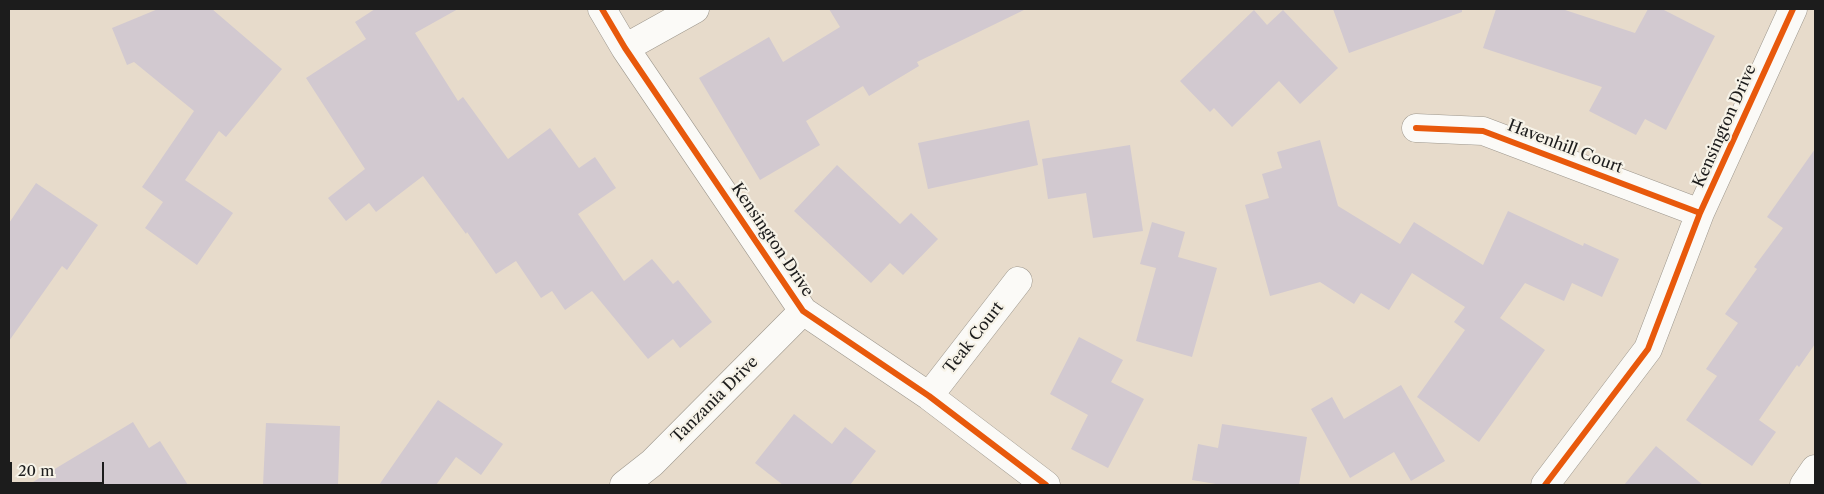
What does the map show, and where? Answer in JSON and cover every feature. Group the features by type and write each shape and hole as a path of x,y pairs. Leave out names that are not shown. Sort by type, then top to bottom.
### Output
{"street":[{"name":"Kensington Drive","path":"602,9 625,48 804,311 929,396 1046,485"},
{"path":"625,48 695,9"},
{"name":"Kensington Drive","path":"1545,485 1648,349 1700,213 1793,9"},
{"name":"Havenhill Court","path":"1416,128 1483,131 1700,213"},
{"name":"Teak Court","path":"929,396 1018,281"},
{"name":"Tanzania Drive","path":"624,485 652,463 804,311"},
{"path":"1804,485 1815,470"}],"building":[{"path":"158,9 212,9 282,69 226,137 219,131 185,180 233,213 197,265 145,228 163,202 142,187 194,111 134,62 127,65 112,28"},
{"path":"375,9 458,9 415,33 458,101 463,97 508,159 550,128 579,168 595,157 616,188 578,214 624,281 652,259 673,284 678,280 712,322 680,348 673,339 648,359 592,291 565,310 552,291 541,298 516,261 496,274 467,232 466,234 423,176 376,212 369,203 346,221 328,198 365,169 306,78 366,39 355,22"},
{"path":"829,9 1026,9 917,62 919,66 869,96 863,86 806,121 820,145 760,180 699,78 769,37 783,62 840,27"},
{"path":"1333,9 1462,9 1462,12 1349,53"},
{"path":"1496,9 1562,9 1635,33 1648,9 1662,9 1715,36 1666,130 1645,119 1636,135 1589,111 1602,87 1483,48"},
{"path":"1254,10 1267,25 1283,10 1338,68 1300,104 1279,81 1232,127 1214,108 1210,112 1180,81"},
{"path":"1029,120 1038,165 928,189 918,143"},
{"path":"1320,140 1338,206 1400,244 1414,222 1483,265 1508,211 1583,246 1584,243 1619,259 1602,297 1572,283 1564,301 1525,283 1500,318 1545,350 1479,442 1417,397 1465,330 1454,322 1465,307 1412,273 1389,310 1361,293 1354,304 1320,282 1270,296 1245,205 1269,198 1262,174 1282,168 1277,152"},
{"path":"1130,145 1143,231 1093,238 1086,193 1048,199 1042,159"},
{"path":"1815,149 1815,344 1799,367 1797,365 1759,420 1776,432 1752,466 1686,420 1717,376 1706,369 1738,323 1725,314 1757,269 1754,267 1783,228 1767,217"},
{"path":"837,165 900,224 911,213 938,239 903,275 890,263 871,283 794,211"},
{"path":"36,183 98,225 67,270 62,266 9,341 9,223"},
{"path":"1152,222 1185,232 1178,257 1217,268 1192,357 1136,341 1156,268 1140,264"},
{"path":"1079,337 1123,360 1111,382 1144,399 1108,468 1071,449 1088,415 1050,394"},
{"path":"1401,385 1445,461 1411,481 1394,452 1350,478 1311,409 1332,397 1344,419"},
{"path":"438,400 503,444 481,475 456,457 436,485 379,485"},
{"path":"794,414 832,444 845,427 876,451 850,485 783,485 755,463"},
{"path":"133,422 149,448 160,441 188,485 28,485"},
{"path":"266,423 340,426 338,485 263,485"},
{"path":"1222,424 1307,437 1299,485 1222,485 1192,480 1198,444 1218,448"},
{"path":"1656,446 1703,485 1624,485"}],"cycle path":[{"path":"602,9 625,48 803,311 929,396 1046,485"},
{"path":"1545,485 1648,349 1700,213 1793,9"},
{"path":"1416,128 1483,131 1700,213"}]}
